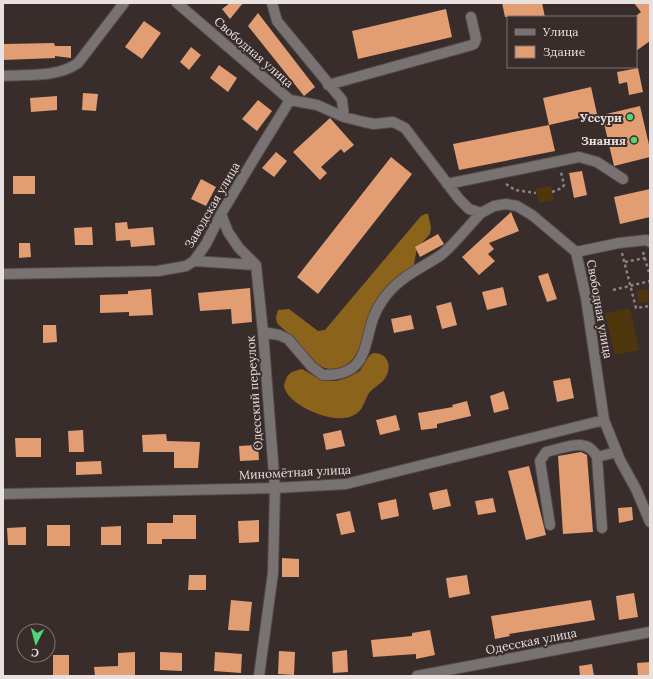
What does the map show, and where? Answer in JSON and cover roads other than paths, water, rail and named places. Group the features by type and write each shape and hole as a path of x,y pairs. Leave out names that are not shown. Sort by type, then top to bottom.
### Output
{"street":[{"path":"3,76 68,70 78,63 124,3"},
{"name":"Свободная улица","path":"177,3 290,100 317,105 344,117 374,124 393,122 405,128 464,205 481,213 494,206 506,204 517,206 532,214 576,252 586,298 604,420 617,452 650,522"},
{"path":"272,3 277,21 328,85 342,100 344,117"},
{"path":"328,85 472,45 476,39 471,17"},
{"name":"Заводская улица","path":"3,274 158,271 186,266 194,261 206,244 221,214 290,100"},
{"path":"447,184 579,157 597,162 623,179"},
{"path":"263,332 279,335 288,339 312,367 323,375 347,373 359,364 371,323 381,302 397,282 445,252 481,213"},
{"path":"221,214 228,232 239,248 256,265"},
{"path":"576,252 619,243 645,241"},
{"path":"194,261 256,265"},
{"name":"Одесский переулок","path":"256,265 263,332 275,488 273,573 259,676"},
{"name":"Миномётная улица","path":"3,494 275,488 346,484 604,420"},
{"path":"550,525 540,461 546,452 582,444 588,445 593,449 597,457 602,528"},
{"path":"597,457 617,452"},
{"name":"Одесская улица","path":"417,676 650,632"}],"place":[{"name":"Уссури","path":"630,117"},
{"name":"Знания","path":"634,140"}]}
